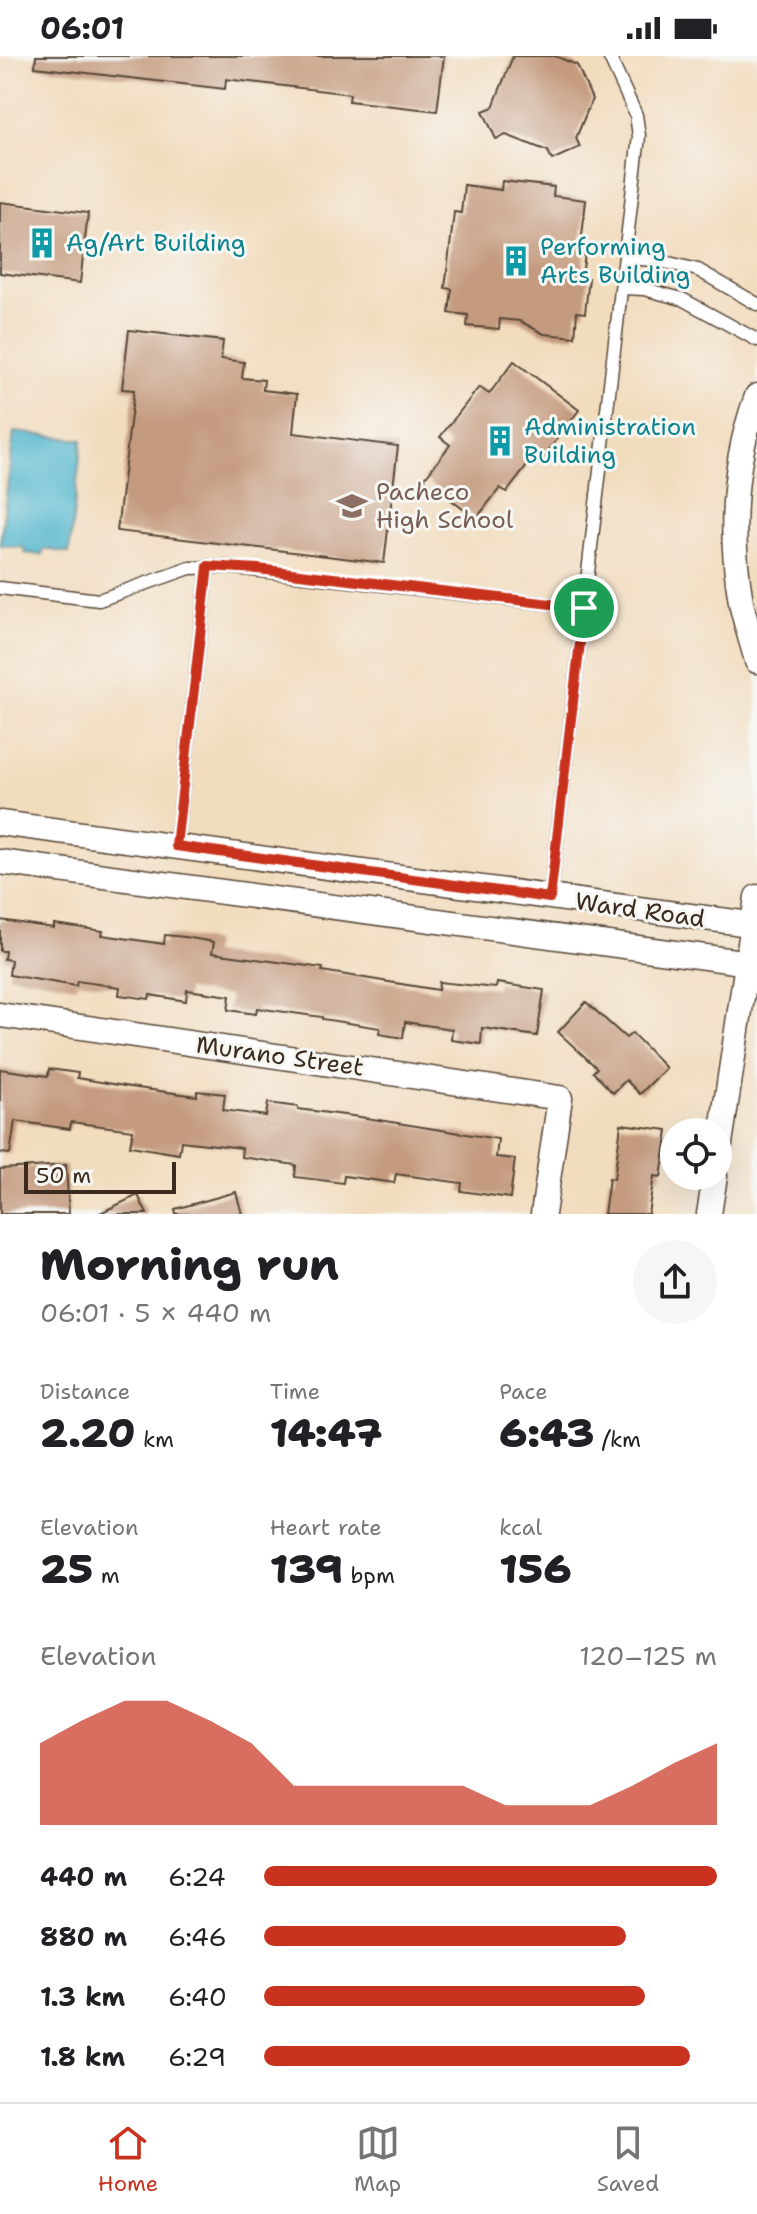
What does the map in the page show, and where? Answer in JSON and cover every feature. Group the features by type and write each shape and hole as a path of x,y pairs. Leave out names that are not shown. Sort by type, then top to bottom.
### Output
{"street":[{"path":"757,396 740,462 734,509 735,556 741,604 757,661"},
{"name":"Ward Road","path":"0,823 755,925"},
{"name":"Ward Road","path":"0,862 752,963"},
{"path":"725,1118 752,963 757,897"},
{"name":"Murano Street","path":"0,1015 560,1098 543,1214"},
{"path":"709,1214 713,1190"}],"lane":[{"path":"550,898 639,136 636,115 609,56"},
{"path":"625,258 666,262 698,270 757,304"},
{"path":"622,288 656,291 682,299 757,340"},
{"path":"0,588 99,600 190,568 208,566 258,569 584,608"},
{"path":"176,846 208,566"}],"water":[{"path":"14,432 82,440 69,553 44,549 42,555 25,553 25,548 0,545"}],"building":[{"path":"36,56 444,56 437,111 349,101 350,94 226,79 225,89 35,67"},
{"path":"513,56 555,56 577,65 592,99 576,138 580,147 552,160 548,151 506,135 496,139 483,111 493,107"},
{"name":"Performing Arts Building","path":"502,181 554,187 553,196 586,200 581,245 586,246 582,277 589,278 585,313 577,312 575,337 544,334 520,321 500,319 499,329 467,326 468,315 449,313 452,289 445,288 454,212 461,213 464,185 501,190"},
{"name":"Ag/Art Building","path":"0,202 88,213 80,283 0,273"},
{"path":"129,330 223,341 221,359 244,362 242,378 264,380 263,390 297,394 293,433 398,446 384,563 117,531 134,390 122,389"},
{"name":"Administration Building","path":"514,361 579,410 540,462 534,457 507,492 500,488 476,519 424,479 450,445 440,437 479,387 489,394"},
{"path":"0,920 103,931 102,935 164,944 165,935 185,937 214,942 212,953 323,968 322,971 438,990 439,982 496,988 497,983 544,990 537,1036 482,1028 481,1044 451,1040 452,1029 405,1022 403,1038 379,1034 380,1028 322,1017 257,1008 256,1014 228,1010 230,996 187,990 186,1001 150,995 149,999 119,995 120,987 77,981 76,986 9,975 11,960 4,959 5,951 0,951"},
{"path":"586,1002 626,1038 632,1033 666,1068 640,1094 626,1080 613,1093 593,1072 597,1068 558,1032"},
{"path":"0,1069 48,1076 49,1069 78,1073 77,1078 130,1087 197,1096 197,1091 225,1094 223,1110 266,1116 268,1103 498,1139 496,1157 515,1159 510,1198 461,1191 462,1183 396,1174 394,1183 344,1176 343,1183 295,1177 296,1165 241,1157 242,1148 181,1141 179,1154 130,1146 133,1130 71,1122 70,1129 15,1121 10,1154 0,1153"},
{"path":"621,1124 660,1129 660,1177 654,1176 648,1214 604,1214 609,1178 614,1179"},
{"path":"66,1165 69,1214 0,1214 0,1169"},
{"path":"236,1192 242,1214 176,1214 175,1209"},
{"path":"138,1195 147,1214 98,1214"}],"place":[{"name":"Ag/Art Building","path":"42,243"},
{"name":"Performing Arts Building","path":"516,261"},
{"name":"Administration Building","path":"500,441"},
{"name":"Pacheco High School","path":"352,506"}],"route":[{"path":"208,566 258,569 584,608 550,898 176,846 208,566"}]}
